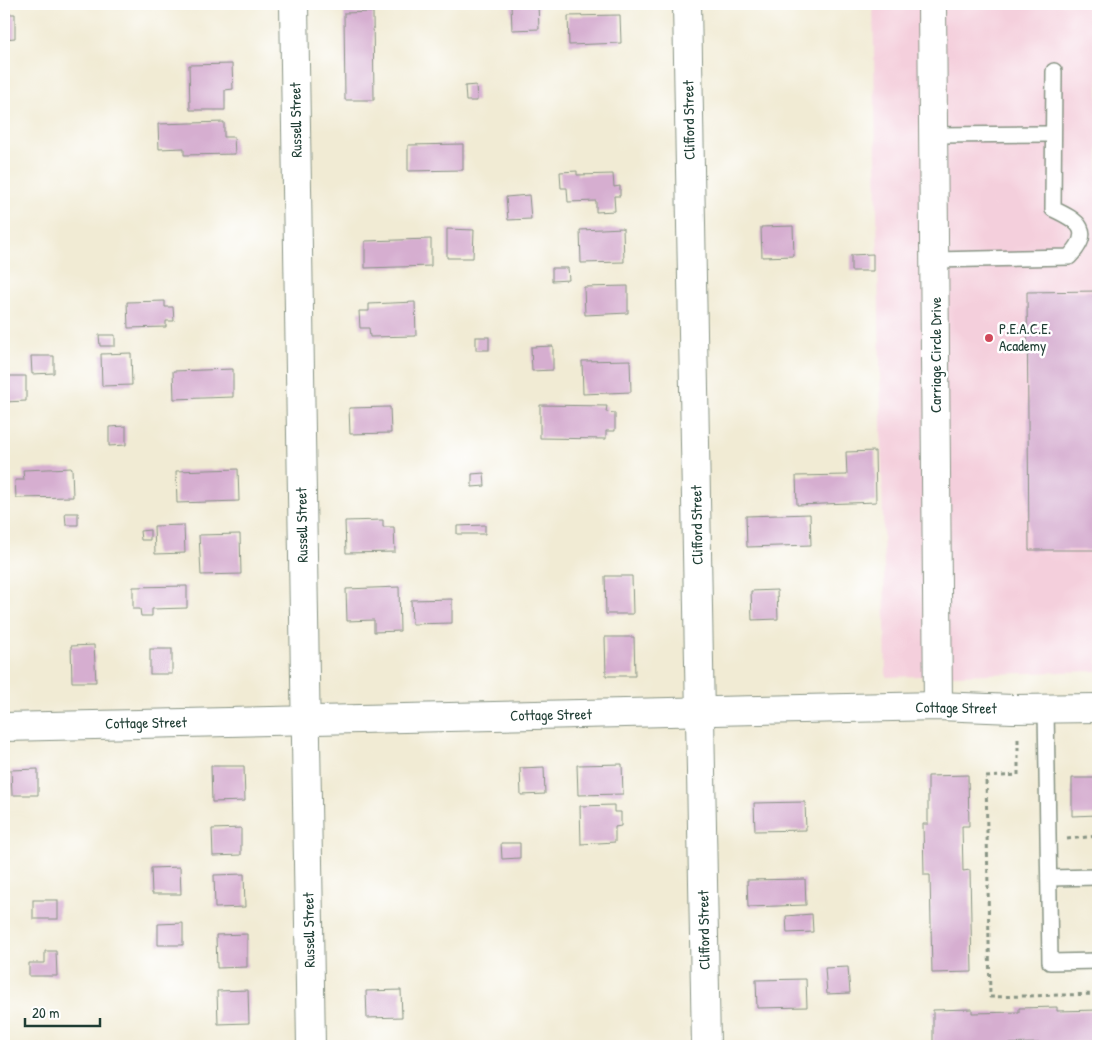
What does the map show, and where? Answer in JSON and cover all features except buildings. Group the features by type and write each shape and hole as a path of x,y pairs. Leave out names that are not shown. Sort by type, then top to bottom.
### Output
{"street":[{"name":"Russell Street","path":"294,4 311,1046"},
{"name":"Clifford Street","path":"688,4 706,1046"},
{"name":"Carriage Circle Drive","path":"932,4 938,706"},
{"name":"Cottage Street","path":"4,726 938,706 1046,709 1098,708"}],"lane":[{"path":"935,260 1068,257 1079,246 1082,232 1074,219 1053,209 1054,72"},
{"path":"934,135 1053,134"},
{"path":"1046,709 1050,962 1098,961"},
{"path":"1049,878 1098,877"}],"path":[{"path":"1018,739 1018,776 986,776 990,997 1098,994"}],"shaded area":[{"name":"P.E.A.C.E. Academy","path":"873,4 1098,4 1098,671 886,677"}],"place":[{"name":"P.E.A.C.E. Academy","path":"989,338"}]}
